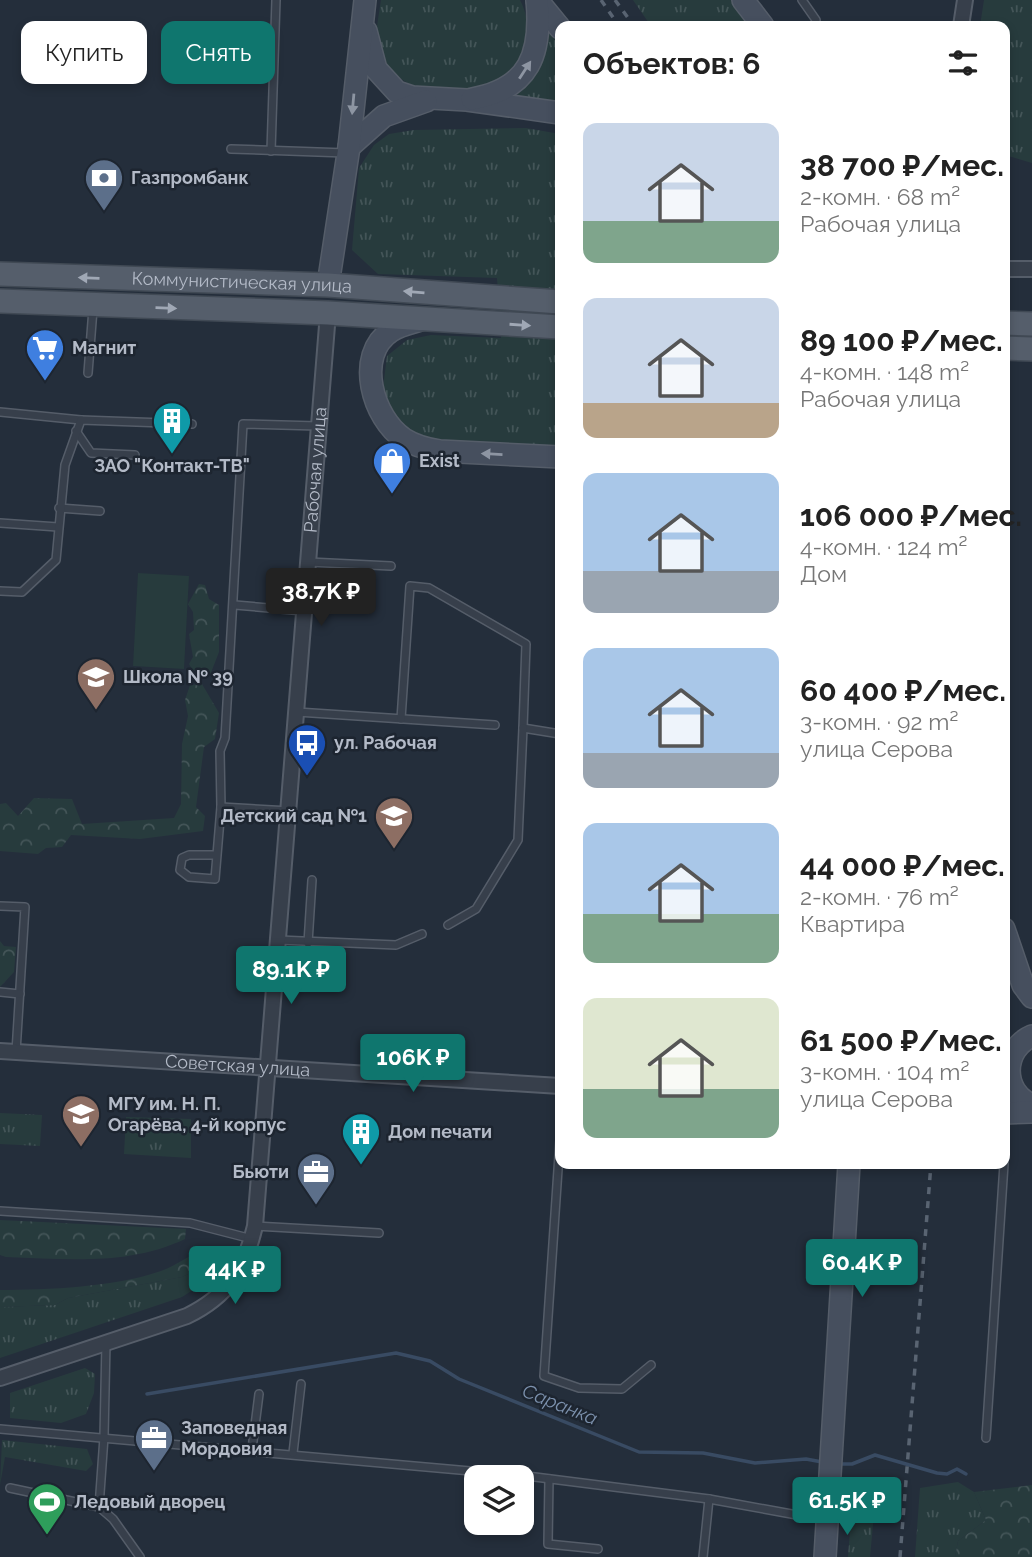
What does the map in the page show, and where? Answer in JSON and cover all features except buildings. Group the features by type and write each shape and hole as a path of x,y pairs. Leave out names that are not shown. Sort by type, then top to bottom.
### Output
{"main road":[{"name":"Коммунистическая улица","path":"0,274 328,285 555,302"},
{"name":"Рабочая улица","path":"328,285 328,313"},
{"name":"Коммунистическая улица","path":"0,301 328,313 555,327"},
{"path":"1010,323 1032,324"},
{"path":"1010,348 1032,349"}],"street":[{"path":"537,0 555,22"},
{"path":"467,100 500,91 525,73 536,46 537,0"},
{"path":"743,0 759,21"},
{"path":"962,21 965,0"},
{"path":"364,6 370,53 386,83 403,95 467,100 555,112"},
{"name":"Рабочая улица","path":"328,285 348,150 364,6"},
{"path":"348,150 373,122 395,109 443,99"},
{"path":"1010,268 1032,269"},
{"name":"Рабочая улица","path":"0,1378 209,1305 234,1281 244,1265 253,1233 268,1067 328,313"},
{"path":"424,319 390,331 375,352 372,381 374,397 390,426 412,443 440,451 555,457"},
{"path":"1010,947 1023,985 1032,997"},
{"path":"1010,1070 1017,1046 1032,1036"},
{"name":"Советская улица","path":"0,1051 555,1086"},
{"path":"1010,1085 1018,1096 1032,1105"},
{"path":"1010,1113 1032,1112"},
{"path":"825,1557 849,1169"}],"lane":[{"path":"271,151 276,0"},
{"path":"802,0 816,21"},
{"path":"231,149 348,150"},
{"path":"88,373 93,305"},
{"path":"0,412 81,420 192,424"},
{"path":"0,590 22,592 56,560 65,465 81,420"},
{"path":"216,855 189,855 182,858 180,870 189,877 215,879 221,807 220,751 225,738 235,605 243,424 319,426"},
{"path":"76,431 91,453 135,456"},
{"path":"59,508 100,511"},
{"path":"0,523 58,527"},
{"path":"309,562 391,566"},
{"path":"401,719 410,586 429,588 526,644 518,840 476,909 448,925"},
{"path":"235,605 305,611"},
{"path":"297,712 495,725"},
{"path":"523,728 555,733"},
{"path":"221,807 290,811"},
{"path":"308,943 312,880"},
{"path":"0,906 25,907 16,1052"},
{"path":"279,940 396,946 422,934"},
{"path":"0,992 20,994"},
{"path":"558,1169 544,1376 579,1388 622,1389 651,1366"},
{"path":"986,1438 1004,1169"},
{"path":"0,1212 190,1223 253,1233 379,1233"},
{"path":"99,1507 106,1342"},
{"path":"293,1453 302,1384"},
{"path":"252,1449 259,1394"},
{"path":"0,1429 252,1449 549,1479 709,1499 797,1515 828,1514"},
{"path":"549,1479 548,1544 598,1549"},
{"path":"10,1488 99,1507 113,1519 140,1557"},
{"path":"703,1557 709,1499"}],"green space":[{"path":"381,0 520,0 528,31 521,57 502,76 476,89 447,93 418,88 394,73 379,48 377,30"},
{"path":"633,0 731,0 748,21 648,21"},
{"path":"984,0 1032,0 1032,163 1010,156 1010,21 981,21"},
{"path":"548,28 555,38 555,102 514,98 529,83 545,49"},
{"path":"526,128 555,133 555,446 433,440 408,431 389,408 383,388 387,356 407,340 431,335 501,338 497,278 378,274 352,250 359,168 374,145 389,134 414,130"},
{"path":"138,573 189,576 184,669 133,666"},
{"path":"199,584 205,585 209,599 219,605 219,652 210,675 196,676 189,664 193,657 189,634 194,630 193,612 188,604"},
{"path":"202,684 219,713 215,739 204,747 196,807 205,816 203,831 140,839 71,835 62,847 46,848 38,854 0,851 0,804 6,803 18,816 34,798 72,799 82,824 174,818 181,804 182,744 188,716 185,700 190,685"},
{"path":"0,941 4,946 16,947 14,972 0,987"},
{"path":"0,1113 42,1115 40,1146 0,1144"},
{"path":"126,1117 191,1119 191,1158 124,1154"},
{"path":"0,1220 186,1229 185,1239 163,1248 119,1257 6,1257 0,1255"},
{"path":"209,1247 225,1250 220,1265 209,1278 182,1297 0,1358 0,1307 55,1305 68,1298 182,1277 199,1269 210,1258"},
{"path":"209,1247 210,1258 199,1269 182,1277 68,1298 55,1305 0,1307 0,1290 60,1288 123,1281 161,1271"},
{"path":"85,1368 95,1374 94,1393 86,1414 61,1423 10,1418 10,1393"},
{"path":"2,1440 87,1449 93,1464 86,1471 5,1457 0,1485"},
{"path":"854,1479 877,1480 870,1557 848,1557"},
{"path":"958,1482 974,1492 986,1520 958,1541 955,1557 915,1557 920,1488"},
{"path":"1032,1485 1032,1557 955,1557 958,1541 986,1520 974,1492"}],"waterway":[{"name":"Саранка","path":"147,1394 396,1353 430,1361 459,1379 639,1452 703,1453 755,1463 806,1459 822,1462"},
{"name":"Саранка","path":"837,1464 852,1464 875,1455 937,1473 947,1474 957,1469 966,1474"}],"railway":[{"path":"601,0 616,21"},
{"path":"615,0 630,21"},
{"path":"900,1557 931,1169"}],"place":[{"name":"Газпромбанк","path":"104,212"},
{"name":"Магнит","path":"45,382"},
{"name":"ЗАО \"Контакт-ТВ\"","path":"172,455"},
{"name":"Exist","path":"392,495"},
{"name":"Школа № 39","path":"96,711"},
{"name":"ул. Рабочая","path":"307,777"},
{"name":"Детский сад №1","path":"394,850"},
{"name":"МГУ им. Н. П. Огарёва, 4-й корпус","path":"81,1148"},
{"name":"Дом печати","path":"361,1166"},
{"name":"Бьюти","path":"316,1206"},
{"name":"Заповедная Мордовия","path":"154,1472"},
{"name":"Ледовый дворец","path":"47,1536"}]}
